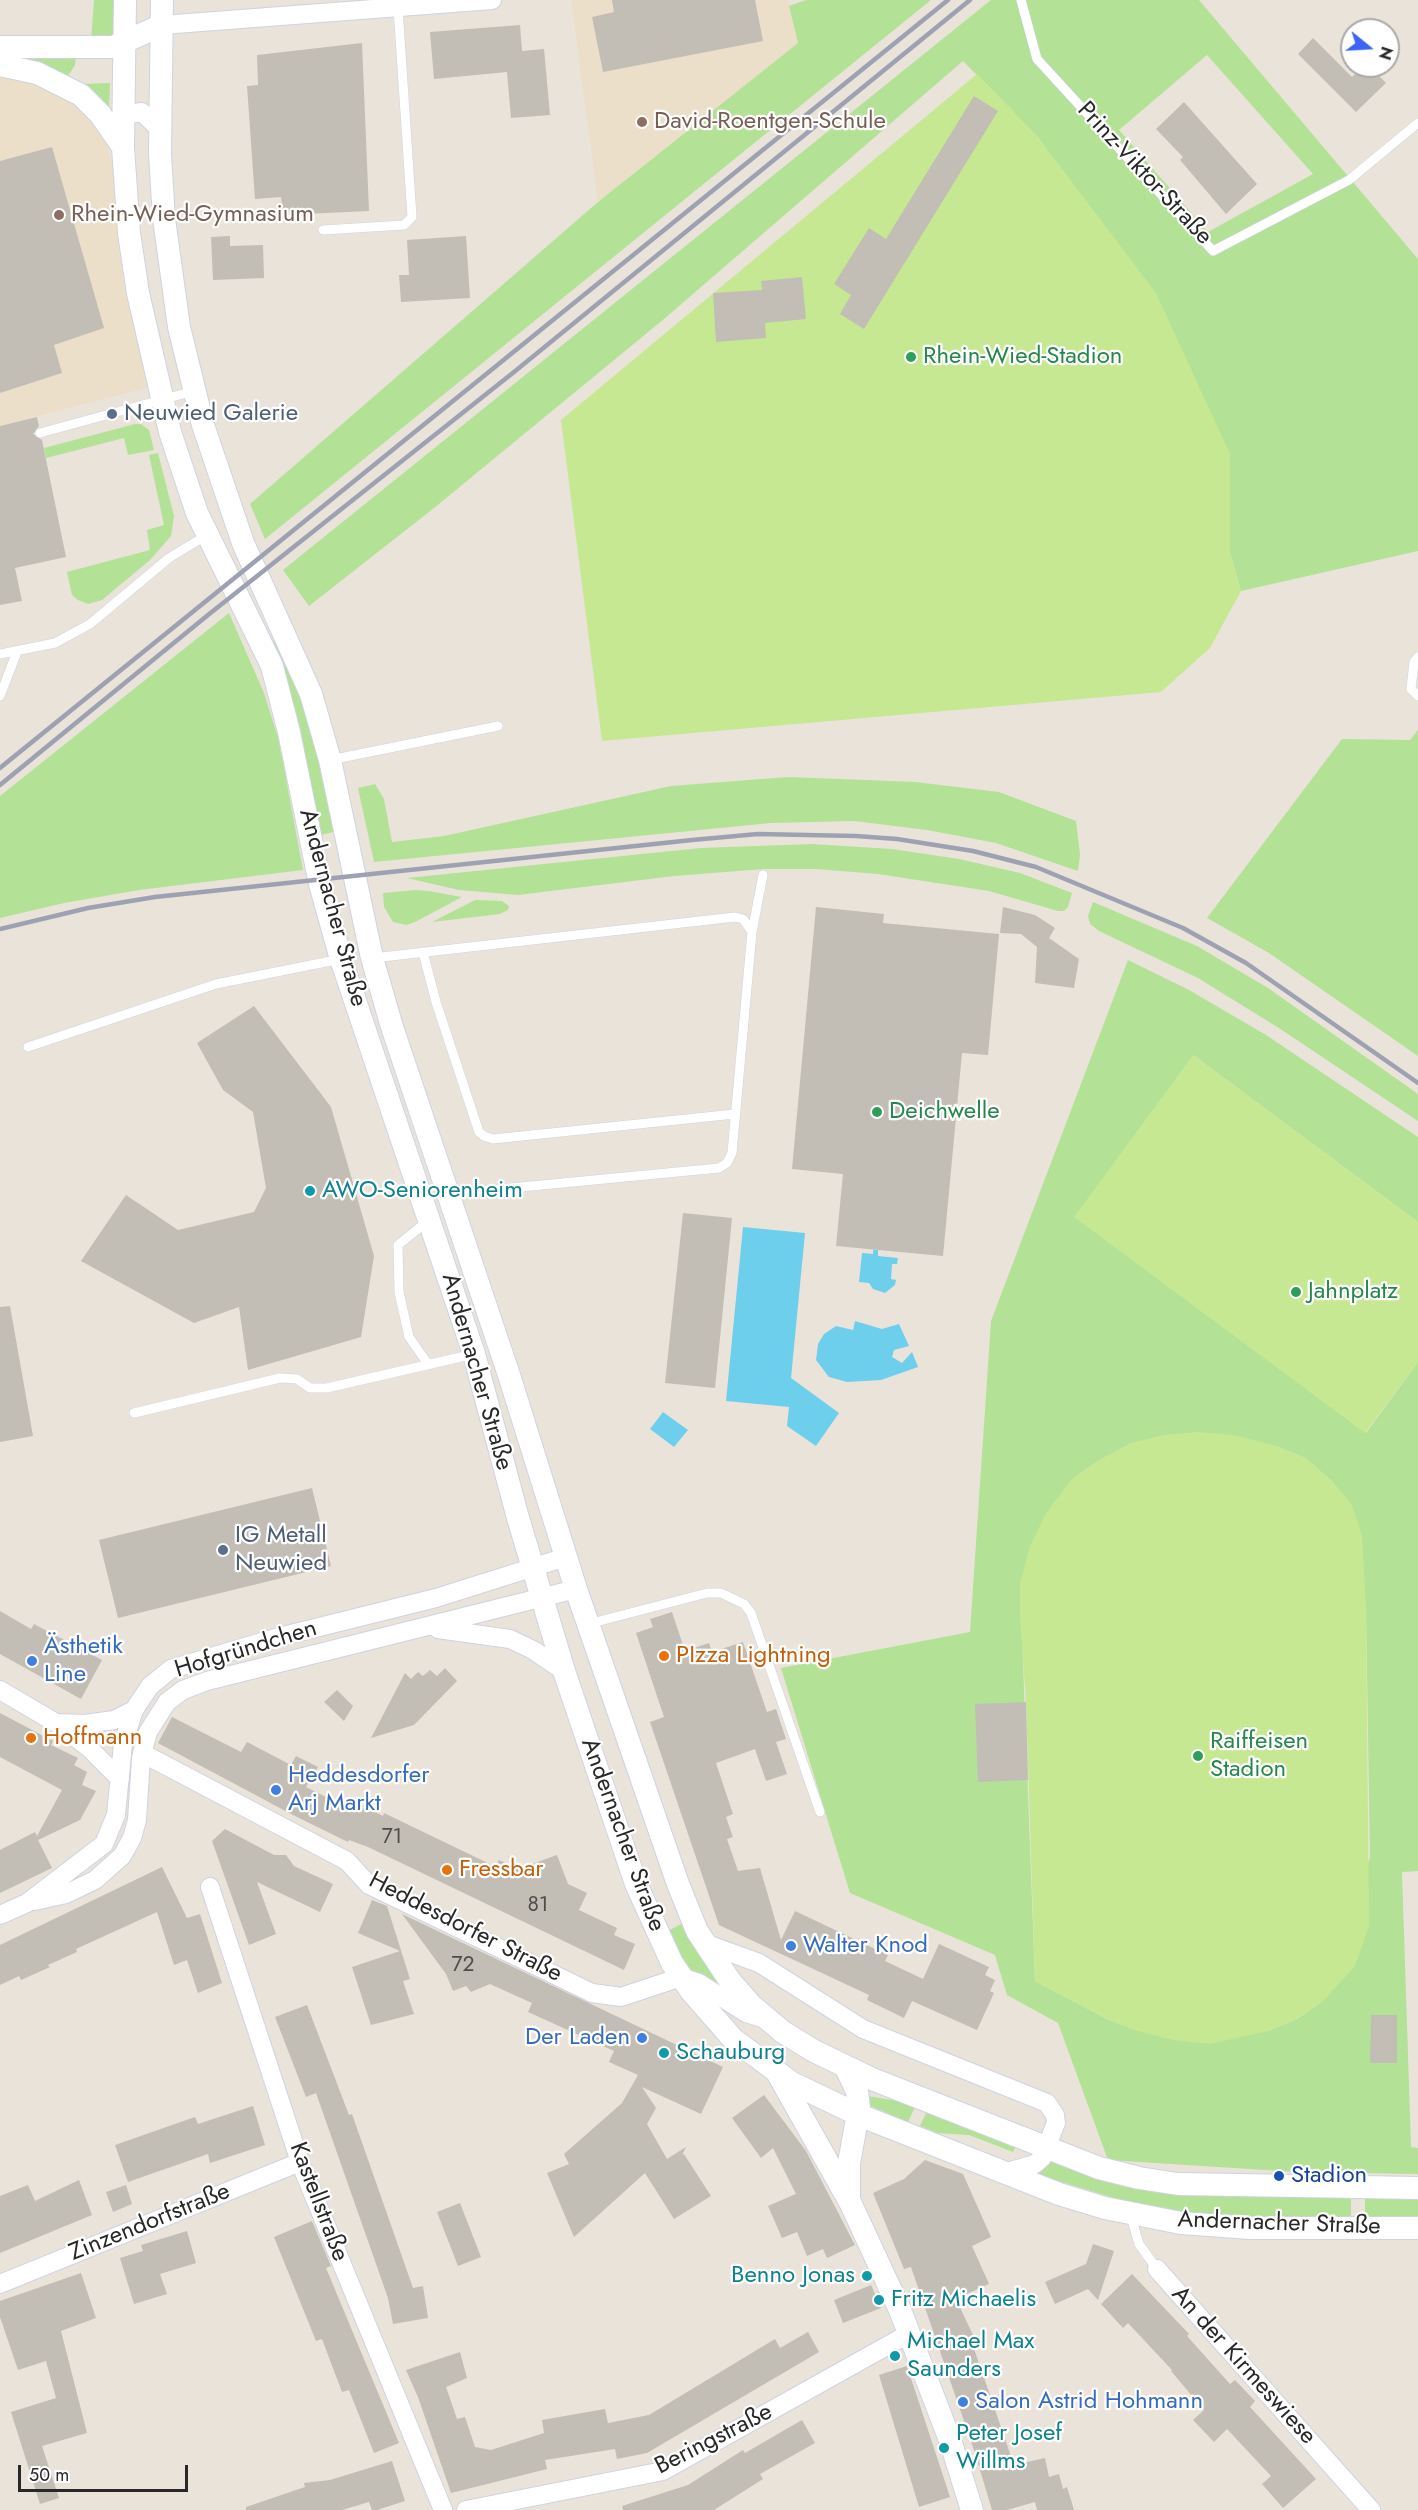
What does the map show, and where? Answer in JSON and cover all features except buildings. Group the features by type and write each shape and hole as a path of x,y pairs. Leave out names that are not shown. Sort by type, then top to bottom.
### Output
{"street":[{"name":"Andernacher Straße","path":"125,0 123,147 127,213 138,294 181,471 207,535 272,666 289,732 320,884 341,959 474,1354 564,1671 636,1884 655,1929 681,1977 733,2040 778,2074 859,2115 1076,2199 1130,2214 1180,2223 1250,2228 1418,2228"},
{"name":"Andernacher Straße","path":"162,0 161,182 167,253 179,327 194,391 223,490 243,543 300,668 330,760 372,958 392,1027 509,1375 588,1624 678,1884 704,1943 730,1981 767,2019 798,2042 846,2068 1046,2148 1118,2174 1160,2182 1291,2188 1418,2188"},
{"path":"0,46 100,48 124,43 162,26 492,0"},
{"path":"0,65 37,73 81,95 100,114 123,147"},
{"path":"124,122 129,114 142,111 160,130"},
{"name":"Hofgründchen","path":"27,1903 104,1844 116,1815 123,1744 134,1710 150,1686 171,1669 268,1640 436,1598 566,1557"},
{"name":"Hofgründchen","path":"0,1915 27,1903 66,1894 95,1880 122,1856 132,1838 137,1820 142,1753 148,1732 167,1702 183,1690 207,1681 542,1599 576,1588"},
{"path":"424,1628 510,1639 533,1650 564,1671"},
{"path":"0,1690 56,1723 88,1747 120,1779"},
{"path":"56,1723 85,1724 114,1720 134,1710"},
{"path":"88,1747 109,1749 148,1732"},
{"name":"Heddesdorfer Straße","path":"142,1753 347,1861 369,1885 591,1993 621,1997 681,1977"},
{"name":"Kastellstraße","path":"210,1887 300,2162 443,2510"},
{"path":"704,1943 759,1963 863,2029 1047,2103 1052,2108 1056,2123 1046,2148 1035,2164 1004,2173"},
{"path":"681,1977 699,1983 746,2013 767,2019"},
{"path":"846,2068 856,2091 859,2115 849,2163 850,2202"},
{"path":"778,2074 850,2202 910,2333 950,2440 972,2510"},
{"name":"Zinzendorfstraße","path":"0,2284 300,2162"},
{"name":"An der Kirmeswiese","path":"1157,2269 1371,2510"},
{"name":"Beringstraße","path":"466,2510 663,2470 910,2333"}],"lane":[{"name":"Prinz-Viktor-Straße","path":"1021,0 1038,59 1213,251 1349,180 1418,123"},
{"path":"323,230 404,225 412,217 398,8"},
{"path":"40,433 194,391"},
{"path":"0,654 55,643 90,624 169,558 207,535"},
{"path":"0,696 17,652"},
{"path":"1418,657 1414,662 1411,689 1418,696"},
{"path":"330,760 498,726"},
{"path":"448,1194 719,1168 727,1163 732,1153 752,932 763,875"},
{"path":"372,958 735,917 743,919 752,932"},
{"path":"423,952 433,993 479,1132 493,1139 735,1114"},
{"path":"28,1047 216,984 341,959"},
{"path":"428,1364 409,1337 399,1292 398,1245 430,1220"},
{"path":"134,1413 280,1378 297,1379 310,1388 327,1388 474,1354"},
{"path":"588,1624 707,1593 721,1593 744,1604 751,1613 820,1812"},
{"name":"An der Kirmeswiese","path":"1130,2214 1139,2244 1157,2269"}],"shaded area":[{"name":"David-Roentgen-Schule","path":"571,0 788,0 798,43 598,202"},
{"name":"Rhein-Wied-Gymnasium","path":"0,72 75,99 105,137 115,176 124,284 149,387 0,426"}],"green space":[{"path":"94,0 113,0 113,33 110,38 91,41"},
{"path":"806,0 931,0 265,539 250,504 598,202 798,43 789,6"},
{"path":"991,0 1199,0 1418,259 1418,551 1241,591 1230,553 1230,454 1038,137 963,61 664,319 434,508 309,606 283,570","holes":["1207,55 1313,174 1208,232 1119,130"]},
{"path":"25,53 76,55 75,65 68,76 25,61"},
{"name":"Rhein-Wied-Stadion","path":"977,74 1038,137 1156,293 1230,454 1230,553 1241,591 1210,648 1161,692 602,741 561,420"},
{"path":"110,83 109,112 83,84"},
{"path":"141,424 149,430 154,450 128,455 124,438 46,458 44,448"},
{"path":"158,453 174,516 171,536 150,560 102,600 88,604 78,600 72,595 67,572 150,550 147,530 164,525 149,455"},
{"path":"229,613 264,693 279,741 303,870 139,890 64,903 0,918 0,796"},
{"path":"276,642 306,705 338,831 320,835 270,643"},
{"path":"1418,730 1418,1056 1269,953 1207,918 1342,739 1410,740"},
{"path":"788,777 915,782 999,792 1076,821 1080,855 1078,871 996,843 927,830 854,821 771,823 374,862 358,788 375,784 384,799 392,842 444,836 671,786"},
{"path":"812,844 892,849 959,859 1020,873 1072,893 1068,907 1064,911 1058,911 989,891 878,874 816,869 764,869 674,876 518,895 459,890 407,878 701,848"},
{"path":"416,890 462,897 415,922 406,925 393,922 384,907 383,893"},
{"path":"475,900 502,901 509,906 508,910 500,914 432,922"},
{"path":"1093,902 1197,946 1268,988 1418,1094 1418,1121 1282,1030 1198,978 1099,931 1090,924 1088,916"},
{"path":"1128,960 1189,990 1266,1035 1418,1137 1418,1222 1193,1055 1366,1433 1418,1362 1418,1871 1402,1872 1411,2147 1418,2148 1418,2174 1297,2172 1108,2160 1058,2023 1007,1995 995,1955 850,1893 781,1668 970,1632 991,1321","holes":["1132,1443 1273,1445 1305,1458 1333,1482 1366,1611 1370,1857 1323,2001 1297,2019 1268,2031 1138,2031 1107,2019 1035,1981 1020,1583 1071,1480 1098,1461"]},
{"name":"Jahnplatz","path":"1193,1055 1418,1222 1418,1362 1365,1433 1074,1217"},
{"name":"Raiffeisen Stadion","path":"1197,1432 1234,1435 1273,1445 1305,1458 1333,1482 1352,1505 1362,1535 1366,1611 1369,1926 1355,1966 1323,2001 1297,2019 1268,2031 1210,2044 1173,2040 1138,2031 1107,2019 1035,1981 1026,1702 1020,1617 1020,1583 1030,1546 1046,1513 1071,1480 1098,1461 1132,1443 1164,1435"},
{"path":"681,1924 701,1958 722,1984 717,1987 697,1979 676,1949 668,1931"},
{"path":"861,2095 898,2101 915,2107 908,2122 859,2101"},
{"path":"927,2111 1016,2146 1013,2152 969,2135 938,2133 920,2126"},
{"path":"1047,2160 1112,2182 1351,2195 1351,2218 1256,2218 1192,2213 1134,2204 1029,2172"},
{"path":"1365,2196 1418,2196 1418,2217 1365,2217"}],"water":[{"path":"743,1227 805,1233 791,1378 839,1413 816,1446 787,1426 789,1407 726,1401"},
{"path":"873,1250 878,1250 878,1256 898,1258 897,1264 892,1264 891,1279 896,1280 895,1285 885,1293 873,1289 869,1283 859,1282 862,1253 873,1254"},
{"path":"855,1321 882,1329 899,1324 909,1346 894,1350 892,1357 902,1363 912,1352 918,1367 881,1380 847,1382 829,1377 816,1360 818,1344 824,1334 836,1326 853,1330"},
{"path":"663,1412 688,1430 674,1447 650,1429"}],"railway":[{"path":"0,768 948,0"},
{"path":"0,785 208,615 514,372 970,0"},
{"path":"0,929 88,908 155,897 692,840 758,834 897,839 973,851 1036,867 1183,928 1246,963 1418,1083"}],"place":[{"name":"David-Roentgen-Schule","path":"642,122"},
{"name":"Rhein-Wied-Gymnasium","path":"59,215"},
{"name":"Rhein-Wied-Stadion","path":"911,357"},
{"name":"Neuwied Galerie","path":"112,414"},
{"name":"Deichwelle","path":"877,1112"},
{"name":"AWO-Seniorenheim","path":"310,1191"},
{"name":"Jahnplatz","path":"1296,1292"},
{"name":"IG Metall Neuwied","path":"223,1550"},
{"name":"PIzza Lightning","path":"664,1656"},
{"name":"Ästhetik Line","path":"32,1661"},
{"name":"Hoffmann","path":"31,1738"},
{"name":"Raiffeisen Stadion","path":"1198,1756"},
{"name":"Heddesdorfer Arj Markt","path":"276,1790"},
{"name":"Fressbar","path":"447,1870"},
{"name":"Walter Knod","path":"791,1946"},
{"name":"Der Laden","path":"642,2038"},
{"name":"Schauburg","path":"664,2053"},
{"name":"Stadion","path":"1279,2176"},
{"name":"Benno Jonas","path":"867,2276"},
{"name":"Fritz Michaelis","path":"879,2300"},
{"name":"Michael Max Saunders","path":"895,2356"},
{"name":"Salon Astrid Hohmann","path":"963,2402"},
{"name":"Peter Josef Willms","path":"944,2448"}]}
